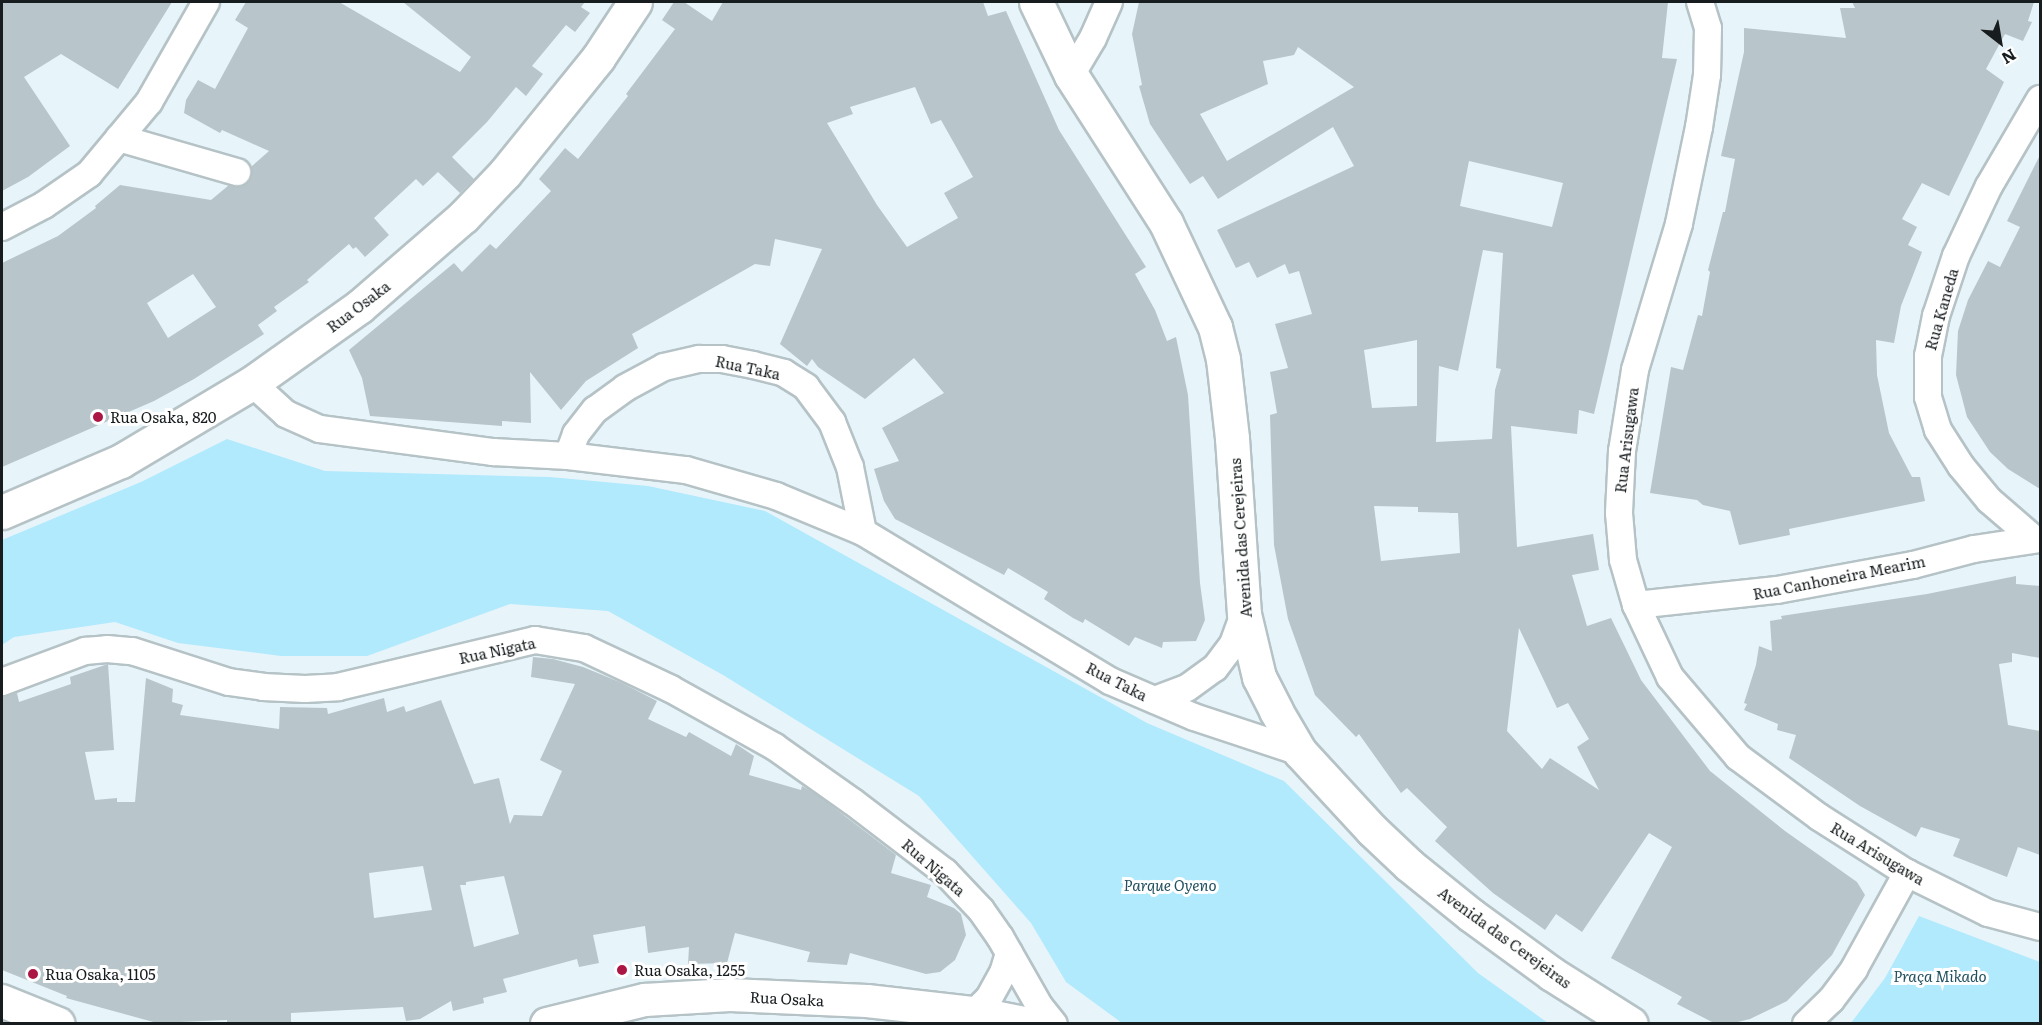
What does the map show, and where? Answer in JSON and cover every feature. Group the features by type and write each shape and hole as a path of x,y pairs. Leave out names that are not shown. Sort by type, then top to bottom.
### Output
{"main road":[{"name":"Rua Osaka","path":"2,512 121,461 252,383 359,307 463,217 506,173 598,58 635,2"},
{"name":"Avenida das Cerejeiras","path":"1036,2 1071,75 1166,223 1215,327 1223,359 1233,438 1244,614 1259,677 1300,752 1372,830 1471,915 1552,974 1631,1023"}],"street":[{"path":"2,227 45,206 89,174 149,102 206,2"},
{"path":"1071,75 1093,38 1109,2"},
{"name":"Rua Arisugawa","path":"1700,2 1708,28 1708,40 1707,75 1699,127 1679,225 1635,370 1622,451 1619,513 1623,560 1636,605 1670,677 1738,757 1819,817 1907,873 1988,913 2040,927"},
{"name":"Rua Kaneda","path":"2037,538 1989,500 1961,466 1938,430 1928,398 1928,356 1936,316 1956,256 1989,186 2040,99"},
{"path":"119,138 237,172"},
{"name":"Rua Taka","path":"568,456 576,434 595,410 625,388 664,367 699,359 722,359 753,365 784,373 806,387 832,422 849,466 863,532"},
{"name":"Rua Taka","path":"252,383 286,414 320,429 494,452 568,456 686,470 724,479 776,496 863,532 1110,681 1194,717 1300,752"},
{"name":"Rua Canhoneira Mearim","path":"1636,605 1777,590 1913,565 1974,549 2037,538"},
{"name":"Rua Taka","path":"1155,700 1187,688 1215,668 1233,644 1244,614"},
{"name":"Rua Nigata","path":"2,682 85,651 107,649 132,651 229,682 263,687 305,688 338,687 535,640 584,648 671,689 775,747 853,801 945,872 981,910 1040,1007 1054,1023"},
{"path":"1806,1023 1831,1000 1854,969 1907,873"},
{"path":"974,1013 989,998 1009,954"},
{"name":"Rua Osaka","path":"548,1023 645,1000 730,995 867,1001 974,1013 1029,1023"},
{"path":"2,1001 58,1023"}],"green space":[{"name":"Parque Oyeno","path":"227,439 325,471 550,477 648,486 765,511 1147,723 1284,781 1478,973 1548,1023 1122,1023 1066,982 1031,923 919,796 723,675 608,611 510,604 367,656 281,656 178,643 115,622 14,637 2,645 2,540 141,482"},
{"name":"Praça Mikado","path":"1919,916 2040,962 2040,1023 1851,1023 1885,978"}],"building":[{"path":"2,2 172,2 118,89 61,54 24,77 70,146 28,177 2,191"},
{"path":"246,2 339,2 460,72 471,57 403,2 585,2 581,7 590,13 575,32 566,25 532,66 543,74 526,96 516,87 487,122 452,157 474,179 460,193 438,172 423,186 416,179 374,218 389,235 365,257 356,247 353,249 349,244 307,280 309,282 274,307 277,311 258,325 264,334 194,379 154,401 2,467 2,263 58,236 96,208 95,206 120,185 211,200 229,185 240,187 248,182 252,176 251,167 269,151 222,130 220,133 184,113 186,100 198,80 215,89 248,28 235,20","holes":["193,274 216,307 168,338 147,303"]},
{"path":"674,2 684,2 712,21 723,2 983,2 988,16 1006,11 1059,130 1146,267 1135,274 1155,310 1167,341 1176,337 1188,395 1200,583 1205,620 1196,641 1163,642 1162,648 1135,637 1129,646 1085,619 1083,623 1073,618 1044,599 1048,592 1008,568 1004,575 895,519 884,501 874,469 899,461 882,428 944,393 914,358 865,399 818,367 812,359 807,366 780,344 822,249 775,239 770,266 755,264 632,334 638,348 586,381 561,410 530,372 531,423 502,421 502,426 370,416 362,378 349,350 454,263 462,272 490,244 496,249 551,191 539,179 565,148 578,159 628,96 626,94 675,29 662,20","holes":["915,87 931,124 941,120 973,177 944,193 958,218 907,247 877,205 827,123 853,114 850,107"]},
{"path":"1139,2 1668,2 1662,58 1677,59 1594,414 1579,410 1577,434 1511,426 1517,547 1593,534 1599,570 1572,575 1587,626 1611,618 1641,680 1710,771 1785,831 1857,882 1865,895 1832,955 1787,1001 1750,1019 1734,1023 1714,1023 1677,1004 1682,997 1611,958 1672,847 1649,833 1582,932 1556,914 1545,930 1493,893 1435,841 1447,827 1407,788 1401,793 1359,734 1356,737 1315,695 1288,619 1274,545 1270,415 1277,413 1270,372 1288,368 1275,324 1312,314 1299,271 1289,274 1285,264 1257,278 1249,262 1236,268 1217,230 1354,166 1333,127 1218,199 1203,176 1190,184 1150,124 1139,86 1142,85 1132,34","holes":["1298,47 1354,87 1227,161 1200,114 1268,84 1263,61 1294,55","1469,161 1563,183 1552,227 1460,206","1483,250 1503,253 1496,368 1501,369 1495,390 1492,439 1436,442 1439,366 1458,371","1417,340 1417,406 1372,408 1364,350","1374,506 1418,507 1418,512 1458,513 1460,553 1381,561","1519,628 1557,708 1568,703 1589,739 1577,747 1599,790 1550,758 1542,769 1507,731"]},
{"path":"1852,2 2034,2 2028,21 2032,22 2023,41 2005,34 1986,69 2004,82 1949,196 1922,183 1902,219 1917,227 1908,245 1922,252 1901,306 1894,343 1876,340 1877,375 1889,433 1912,477 1920,477 1925,501 1789,529 1790,535 1739,545 1730,511 1703,505 1697,500 1650,493 1671,367 1683,370 1698,315 1702,316 1710,272 1708,270 1723,212 1725,212 1735,159 1721,156 1744,52 1744,28 1846,38 1840,8 1855,8"},
{"path":"2040,155 2040,489 2008,469 1990,452 1967,417 1956,375 1958,331 1968,300 1988,261 2000,267 2020,227 2007,221"},
{"path":"2016,576 2016,584 2040,586 2040,658 2012,653 2012,662 1999,664 2008,725 2040,731 2040,855 2018,847 2007,877 1953,856 1960,839 1921,827 1916,837 1860,806 1789,758 1796,735 1777,730 1778,724 1744,710 1759,646 1772,651 1770,621 1782,619 1781,616 1927,594"},
{"path":"533,657 553,659 583,667 622,683 657,701 648,719 686,737 689,732 731,756 736,744 754,756 749,775 801,790 802,786 816,794 896,855 891,873 931,885 927,897 954,908 961,914 966,935 955,960 940,972 926,974 850,953 847,965 807,962 810,952 735,933 727,963 688,964 689,947 648,953 645,926 593,935 599,963 579,967 577,959 503,979 507,992 483,998 484,1003 453,1011 451,1001 420,1019 406,1021 403,1007 291,1013 291,1023 227,1023 227,1020 157,1023 66,998 67,996 2,970 2,697 17,693 19,702 71,684 70,677 108,664 114,750 85,752 95,800 117,798 117,802 135,802 146,678 173,689 172,702 183,705 180,715 279,729 280,707 327,708 328,714 384,698 387,712 404,706 406,712 441,700 474,784 499,778 510,824 514,815 542,816 562,771 540,760 575,684 531,677","holes":["423,866 432,910 374,918 369,873","504,876 519,934 474,947 460,885"]}],"place":[{"name":"Rua Osaka, 820","path":"98,417"},
{"name":"Rua Osaka, 1255","path":"622,970"},
{"name":"Rua Osaka, 1105","path":"33,974"}]}
